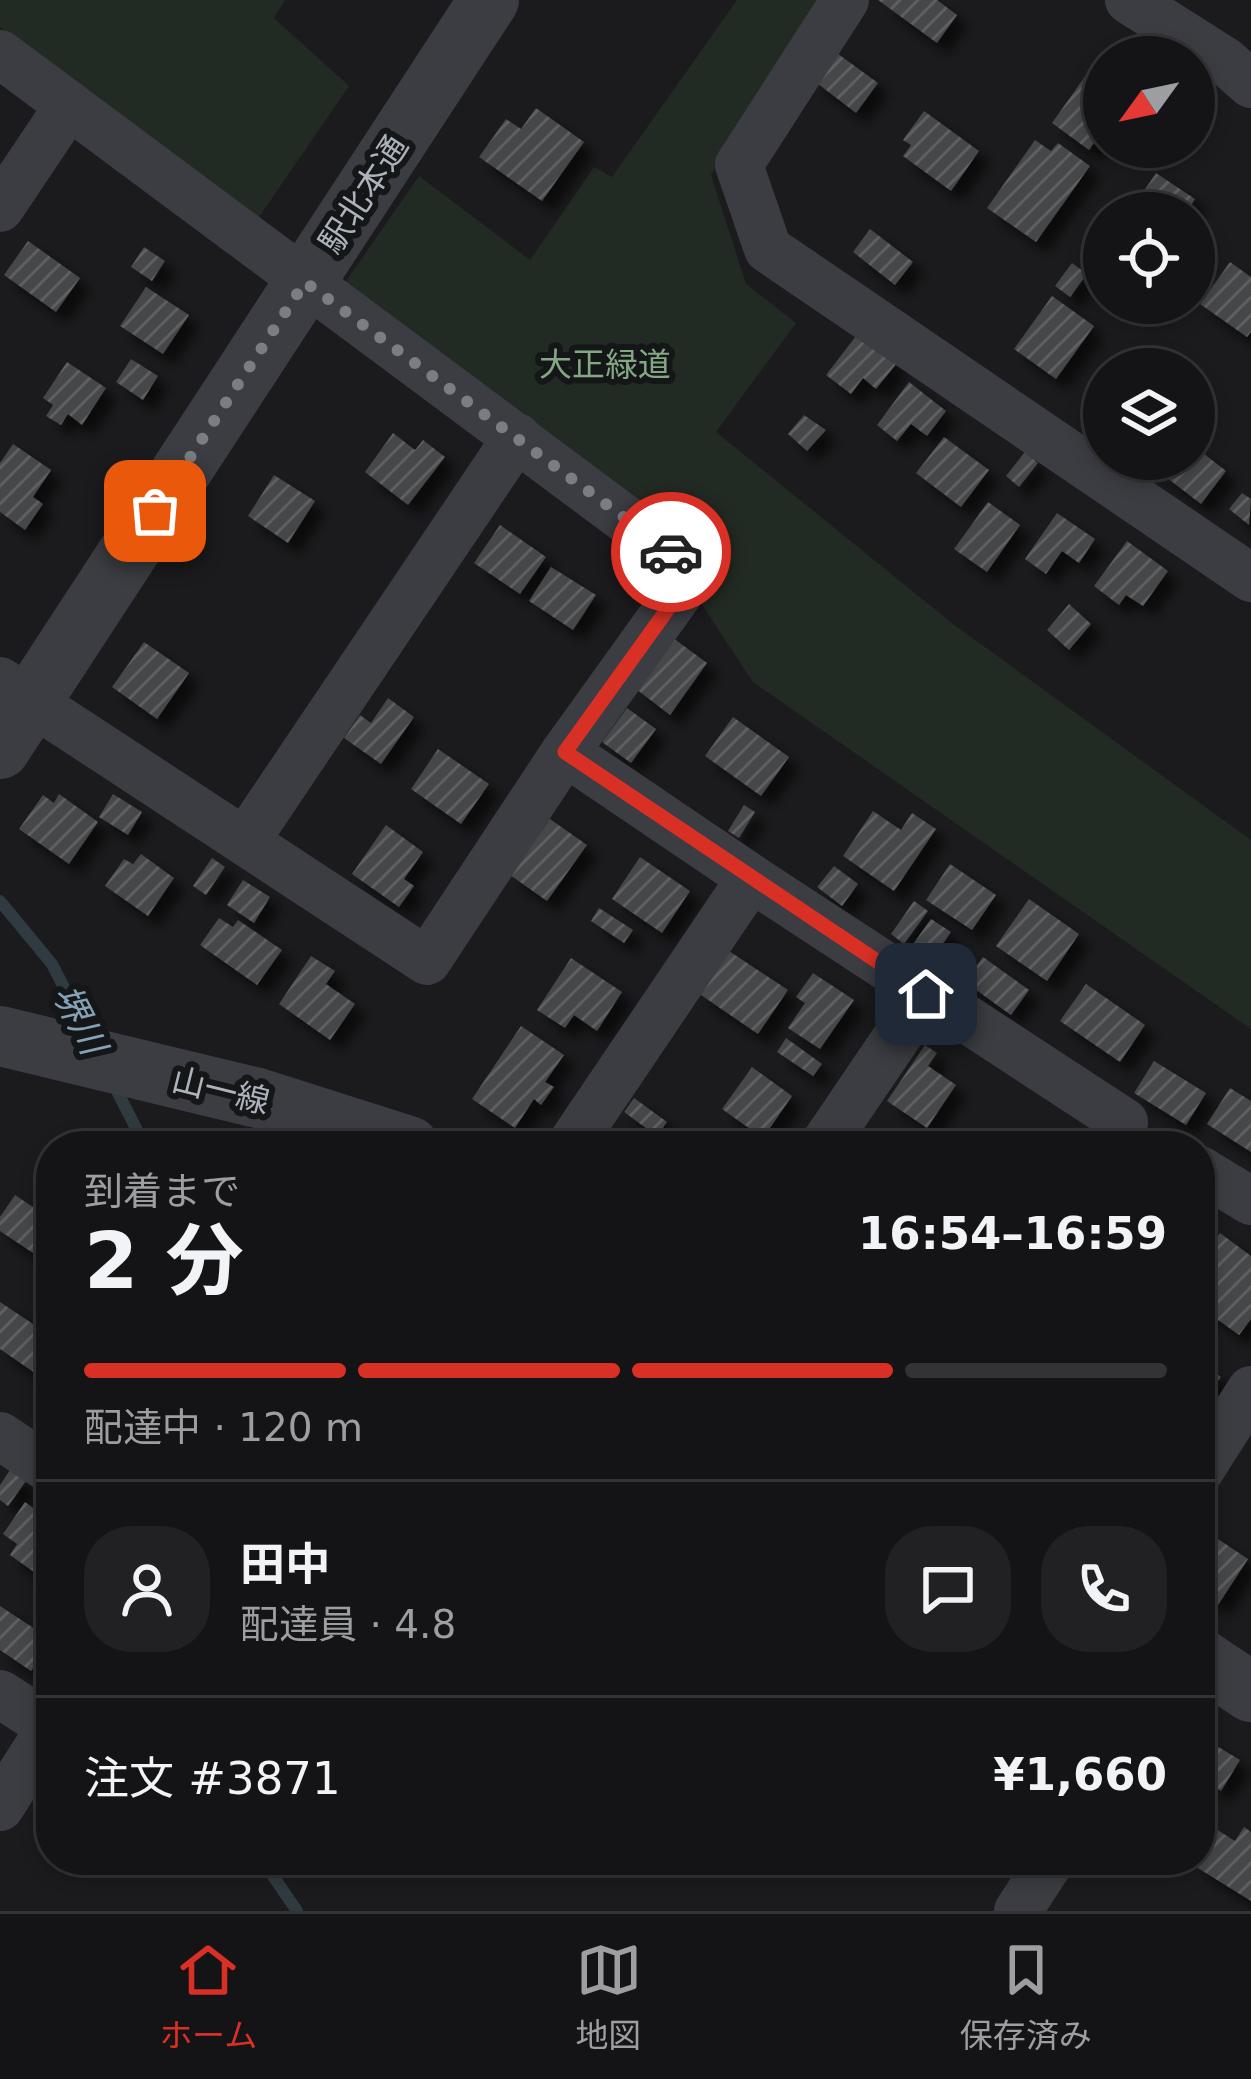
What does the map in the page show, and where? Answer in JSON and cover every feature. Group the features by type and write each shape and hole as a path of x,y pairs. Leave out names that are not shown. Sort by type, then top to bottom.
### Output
{"street":[{"name":"駅北本通","path":"10,711 305,282 489,0"},
{"path":"845,0 739,165 768,249 1251,578"},
{"path":"1129,0 1225,61 1251,84"},
{"path":"0,54 695,571 565,752 427,961 246,840 10,711"},
{"path":"0,208 69,105"},
{"path":"246,840 517,437"},
{"path":"565,752 1121,1131"},
{"path":"580,1131 751,878"},
{"path":"833,1131 926,994"},
{"name":"山一線","path":"0,1036 258,1098 362,1131"},
{"path":"1215,1179 1251,1202"},
{"path":"1215,1446 1251,1390"},
{"path":"0,1436 36,1460"},
{"path":"1215,1668 1251,1692"},
{"path":"0,1694 36,1718"},
{"path":"0,1808 36,1750"},
{"path":"1018,1911 1041,1875"}],"green space":[{"path":"0,0 285,0 274,18 349,86 257,220 0,27"},
{"name":"大正緑道","path":"737,0 824,0 711,175 746,284 796,323 716,432 953,624 1251,840 1251,1029 753,682 693,591 326,310 419,176 530,260 594,167 612,177"}],"building":[{"path":"878,0 937,0 957,15 937,43"},
{"path":"834,51 878,83 856,113 813,80"},
{"path":"1083,79 1083,146 1052,123"},
{"path":"536,108 584,142 542,201 479,157 506,119 521,129"},
{"path":"924,111 979,151 951,191 903,156 911,145 903,140"},
{"path":"1035,140 1051,151 1058,143 1089,168 1036,242 987,208"},
{"path":"1156,173 1184,192 1143,192"},
{"path":"870,229 913,262 895,285 853,252"},
{"path":"28,241 80,278 56,312 4,275"},
{"path":"144,247 165,261 152,281 131,267"},
{"path":"1230,262 1251,277 1251,332 1247,337 1215,315 1215,283"},
{"path":"1072,263 1083,271 1083,279 1070,297 1055,286"},
{"path":"146,287 189,315 163,354 120,326"},
{"path":"1052,296 1083,318 1083,324 1094,326 1056,379 1014,349"},
{"path":"859,332 897,363 876,389 863,378 851,394 826,375"},
{"path":"131,359 158,376 143,400 116,382"},
{"path":"67,362 106,388 82,425 68,414 61,425 46,416 53,405 43,398"},
{"path":"909,382 946,411 927,436 911,424 897,441 877,425"},
{"path":"804,415 826,430 807,451 788,434"},
{"path":"393,433 415,450 423,440 445,457 408,505 365,472"},
{"path":"944,437 989,470 961,507 916,473"},
{"path":"13,444 51,470 33,497 43,504 25,530 0,512 0,463"},
{"path":"1025,452 1038,463 1019,487 1006,476"},
{"path":"1215,462 1226,471 1201,504 1170,480 1215,480"},
{"path":"274,475 315,501 288,543 248,516"},
{"path":"1242,493 1251,499 1249,525 1229,509"},
{"path":"988,502 1020,525 987,572 954,549"},
{"path":"1057,513 1095,539 1079,563 1062,551 1046,574 1025,559"},
{"path":"500,525 546,557 520,594 474,563"},
{"path":"1127,541 1168,571 1143,606 1126,595 1119,605 1094,586"},
{"path":"551,567 596,595 573,630 529,601"},
{"path":"1069,604 1091,624 1069,650 1047,630"},
{"path":"673,638 707,663 670,715 636,689"},
{"path":"144,642 189,673 157,719 112,687"},
{"path":"388,698 414,717 381,764 344,738 360,715 371,723"},
{"path":"627,708 656,729 631,763 602,742"},
{"path":"733,717 789,757 761,796 705,756"},
{"path":"438,749 489,784 461,824 411,789"},
{"path":"59,794 98,822 69,864 19,829 43,795 54,803"},
{"path":"113,794 142,812 128,835 99,817"},
{"path":"744,805 755,812 739,838 728,831"},
{"path":"873,811 901,830 912,813 936,829 894,891 843,856"},
{"path":"550,819 587,845 547,901 510,875"},
{"path":"386,825 423,852 404,879 414,886 399,907 352,874"},
{"path":"141,854 174,878 148,916 105,886 124,859 133,864"},
{"path":"640,857 690,891 662,933 612,899"},
{"path":"212,858 225,867 206,895 193,886"},
{"path":"950,864 996,895 972,930 926,900"},
{"path":"834,866 858,884 842,906 817,887"},
{"path":"243,880 270,897 254,923 227,905"},
{"path":"1029,899 1079,934 1047,981 996,946"},
{"path":"914,901 928,911 904,944 891,934"},
{"path":"599,908 633,930 624,943 591,921"},
{"path":"219,918 233,927 238,920 282,950 257,985 200,945"},
{"path":"931,919 951,932 931,961 911,947"},
{"path":"726,949 788,990 758,1034 698,993"},
{"path":"311,956 335,971 326,984 355,1004 330,1040 279,1004"},
{"path":"983,957 1029,990 1011,1015 965,982"},
{"path":"571,958 622,992 597,1031 574,1015 565,1028 537,1010"},
{"path":"813,973 854,1000 820,1049 788,1028 805,1003 796,997"},
{"path":"1086,984 1145,1025 1120,1062 1060,1021"},
{"path":"521,1026 564,1055 545,1082 554,1087 541,1105 534,1099 515,1128 472,1099"},
{"path":"786,1038 822,1064 813,1076 777,1052"},
{"path":"925,1045 937,1053 928,1066 956,1085 927,1128 887,1101"},
{"path":"1154,1061 1206,1093 1186,1125 1134,1093"},
{"path":"752,1067 792,1096 768,1131 753,1131 722,1109"},
{"path":"1230,1088 1251,1101 1251,1152 1207,1124"},
{"path":"634,1098 667,1122 661,1131 650,1131 624,1112"},
{"path":"15,1195 36,1209 36,1255 0,1231 0,1217"},
{"path":"1220,1233 1251,1256 1251,1319 1239,1335 1215,1318 1215,1240"},
{"path":"0,1302 36,1326 36,1374 0,1349"},
{"path":"10,1470 26,1481 8,1506 0,1500 0,1485"},
{"path":"25,1502 36,1510 36,1573 10,1555 17,1544 3,1534"},
{"path":"1215,1537 1248,1559 1218,1605 1215,1603"},
{"path":"0,1606 36,1628 36,1664 31,1671 0,1650"},
{"path":"1215,1745 1240,1760 1221,1791 1215,1787"},
{"path":"1244,1827 1251,1832 1251,1901 1209,1875 1215,1875 1216,1829 1235,1841"}],"waterway":[{"name":"堺川","path":"0,901 52,964 91,1040"},
{"name":"堺川","path":"114,1085 137,1131"},
{"name":"堺川","path":"272,1875 297,1911"}],"way so far":[{"path":"155,511 305,282 671,552"}],"route":[{"path":"671,552 695,571 565,752 926,994"}]}
